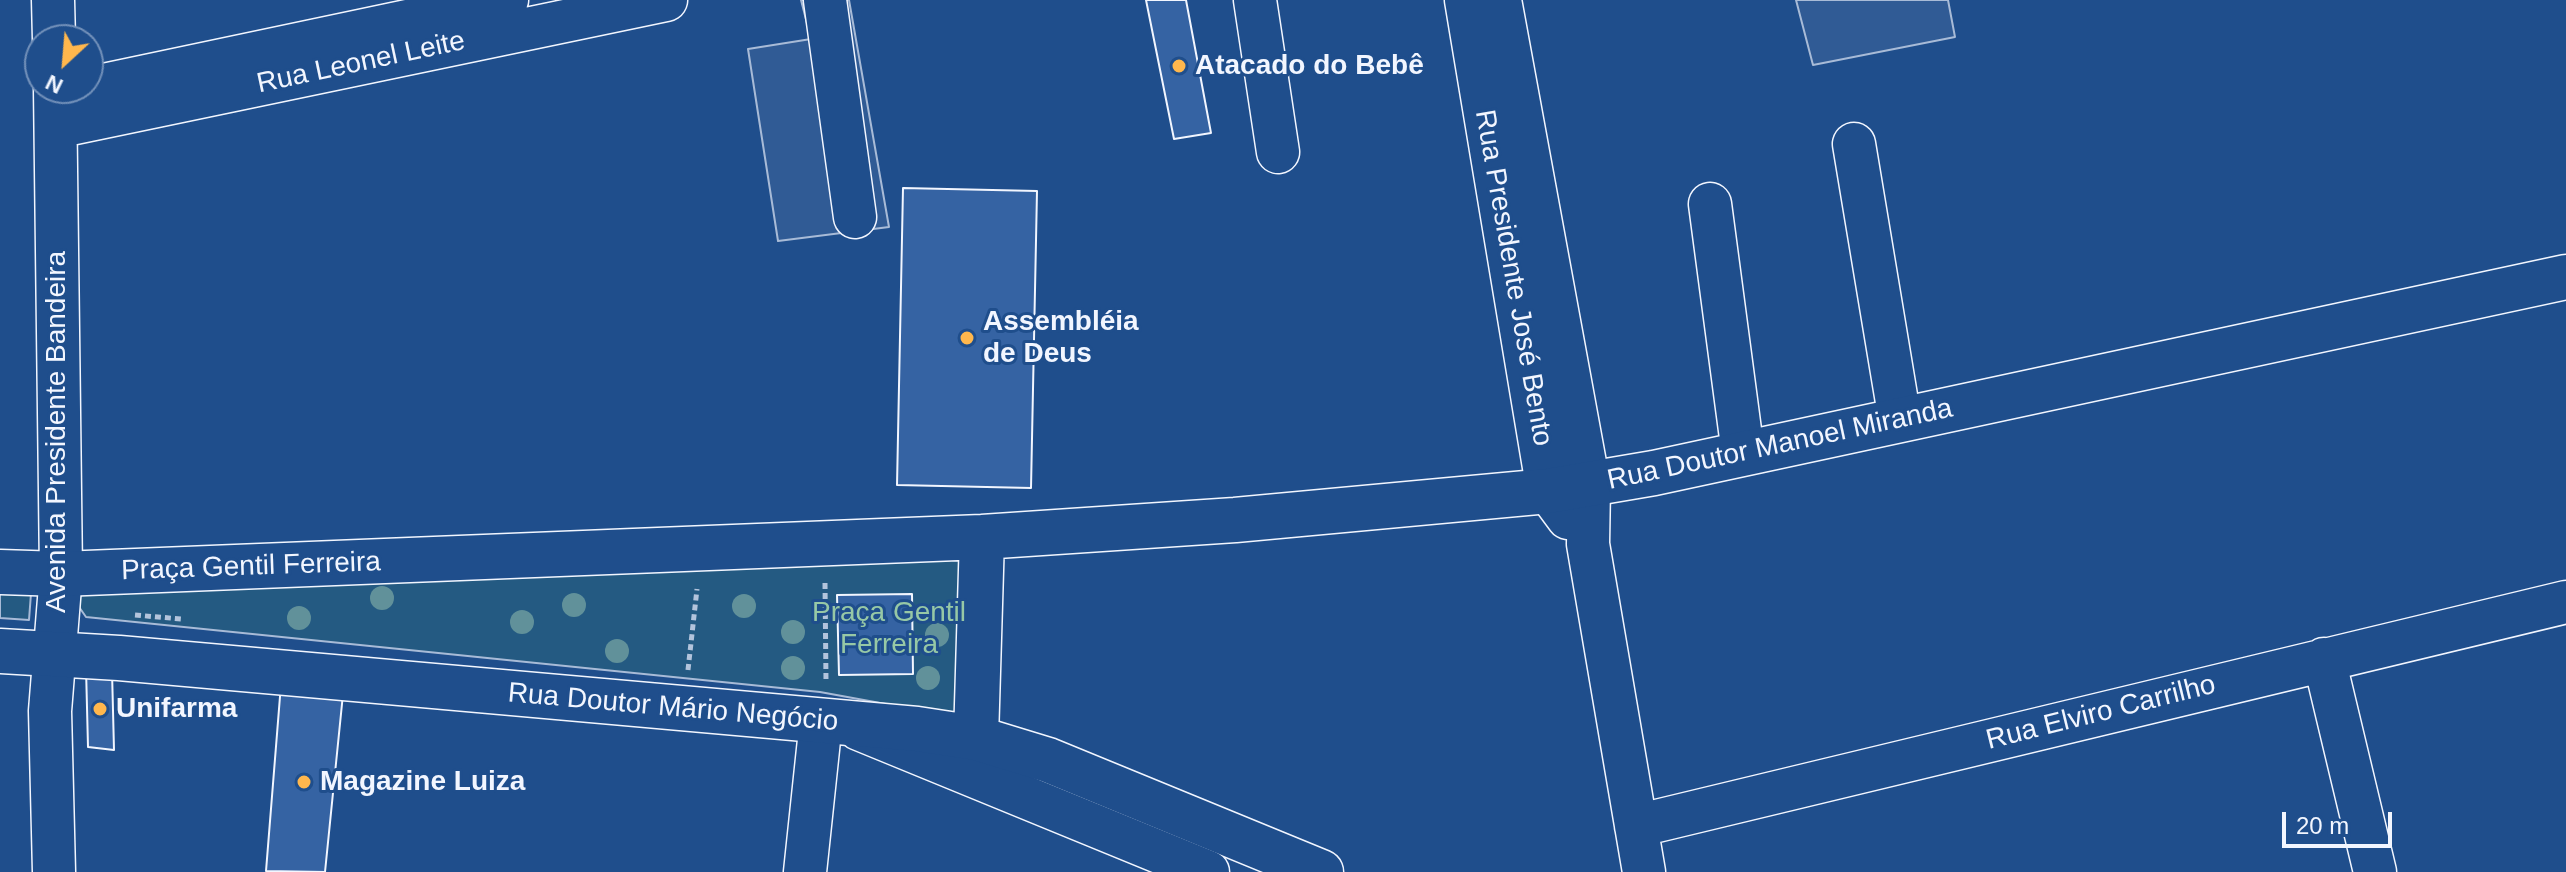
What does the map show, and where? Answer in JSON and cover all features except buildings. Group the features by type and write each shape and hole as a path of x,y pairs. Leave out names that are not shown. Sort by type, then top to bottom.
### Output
{"main road":[{"name":"Rua Doutor Manoel Miranda","path":"982,537 1235,520 1569,488 2566,277"},
{"name":"Praça Gentil Ferreira","path":"0,572 61,574 982,537"},
{"path":"976,738 982,537"},
{"name":"Rua Doutor Mário Negócio","path":"0,651 827,710 976,738 1101,780 1321,872"}],"street":[{"path":"53,0 54,24"},
{"name":"Rua Leonel Leite","path":"375,44 507,0"},
{"name":"Rua Leonel Leite","path":"104,94 375,44 666,0"},
{"path":"825,0 855,217"},
{"path":"1255,0 1278,152"},
{"name":"Rua Presidente José Bento","path":"1466,0 1569,488 1588,544 1644,872"},
{"name":"Rua Presidente José Bento","path":"1500,0 1569,488"},
{"name":"Avenida Presidente Bandeira","path":"54,872 50,711 61,574 56,104"},
{"path":"1854,144 1900,420"},
{"path":"1710,204 1743,453"},
{"name":"Rua Elviro Carrilho","path":"1636,826 2566,602"},
{"path":"2324,659 2375,872"},
{"path":"805,872 827,710 1208,872"}],"path":[{"path":"825,574 827,710"},
{"path":"688,671 698,577"},
{"path":"119,658 120,613 183,619"},
{"path":"672,669 703,673"}],"green space":[{"name":"Praça Gentil Ferreira","path":"968,553 957,717 820,692 86,617 77,604 80,582"},
{"path":"32,580 29,620 0,618 0,582"}],"shaded area":[{"path":"801,0 849,0 889,227 778,241 748,49 811,39"},
{"path":"1796,0 1948,0 1955,37 1813,65"}],"place":[{"name":"Atacado do Bebê","path":"1179,66"},
{"name":"Assembléia de Deus","path":"967,338"},
{"name":"Unifarma","path":"100,709"},
{"name":"Magazine Luiza","path":"304,782"}]}
